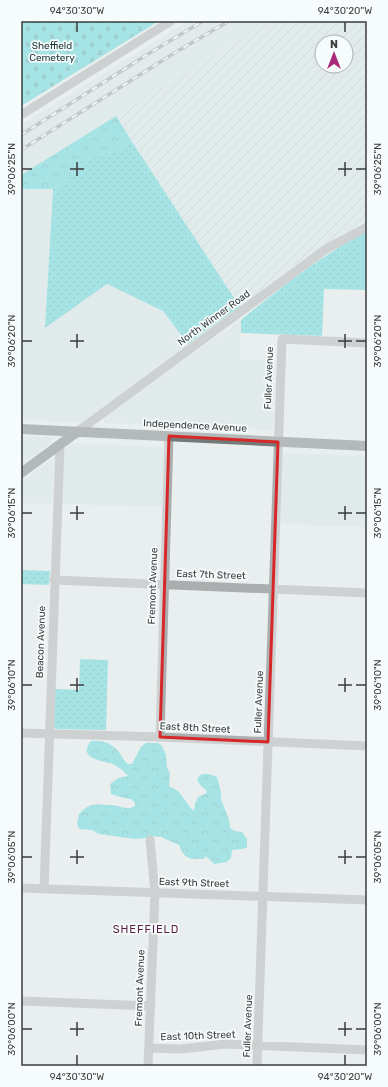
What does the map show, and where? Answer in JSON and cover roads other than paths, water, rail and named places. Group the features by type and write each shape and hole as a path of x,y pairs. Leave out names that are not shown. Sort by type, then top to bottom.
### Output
{"main road":[{"name":"Independence Avenue","path":"21,429 367,446"},
{"path":"21,473 77,432"}],"street":[{"path":"21,115 170,21"},
{"name":"North Winner Road","path":"77,432 326,249 367,227"},
{"name":"Fuller Avenue","path":"257,1066 282,339 367,343"},
{"name":"Fremont Avenue","path":"160,737 169,436"},
{"name":"Beacon Avenue","path":"44,889 60,445"},
{"name":"East 7th Street","path":"54,580 367,592"},
{"name":"East 8th Street","path":"21,733 160,737 367,746"},
{"name":"Fremont Avenue","path":"148,1066 155,893 150,840"},
{"name":"East 9th Street","path":"21,888 367,900"},
{"path":"21,1001 150,1006"},
{"name":"East 10th Street","path":"149,1048 181,1049 225,1044 367,1050"}],"railway":[{"path":"21,135 148,54 203,21"},
{"path":"21,150 176,52 229,21"}],"district":[{"name":"SHEFFIELD","path":"146,929"}],"park label":[{"name":"Sheffield Cemetery","path":"52,52"}]}
